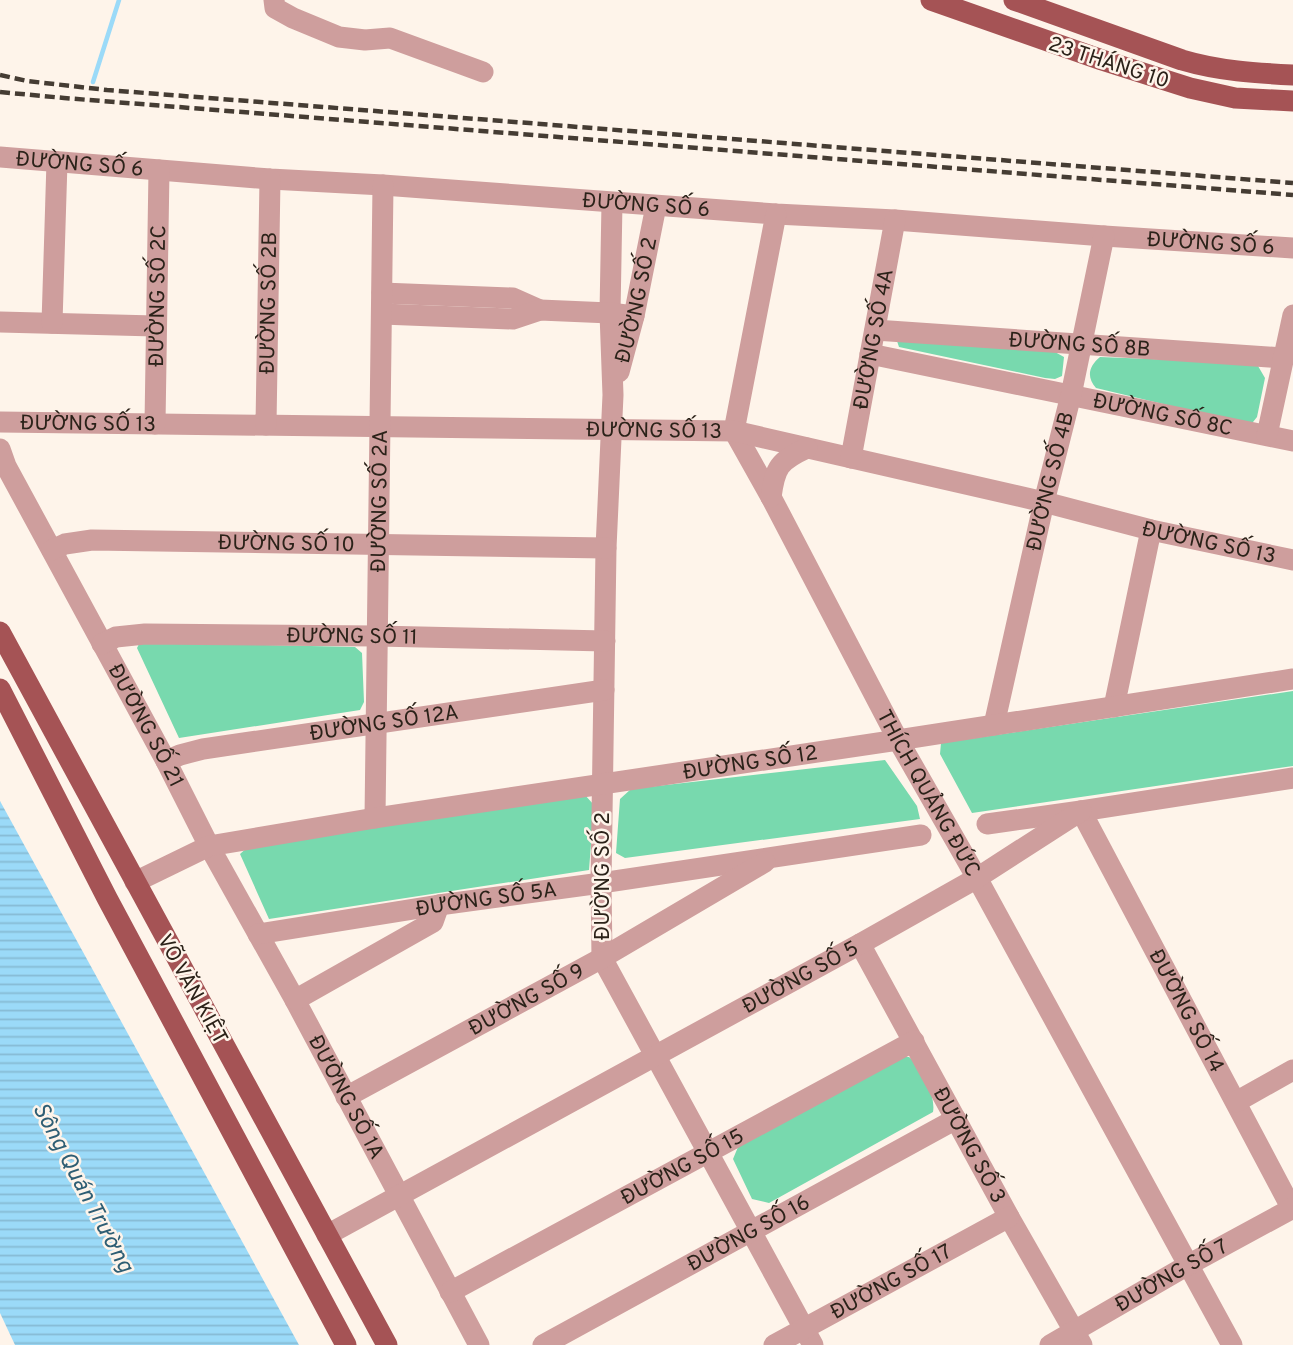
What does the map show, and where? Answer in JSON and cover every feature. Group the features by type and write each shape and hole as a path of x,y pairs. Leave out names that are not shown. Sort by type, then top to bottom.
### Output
{"main road":[{"name":"23 THÁNG 10","path":"931,0 975,8 1102,60 1190,88 1235,98 1293,101"},
{"name":"23 THÁNG 10","path":"1021,1 1207,68 1293,75"},
{"name":"VÕ VĂN KIỆT","path":"0,632 387,1345"},
{"name":"VÕ VĂN KIỆT","path":"0,689 107,898 346,1345"},
{"path":"107,898 135,882"}],"street":[{"path":"274,0 275,8 339,37 365,40 390,38 483,72"},
{"name":"ĐƯỜNG SỐ 6","path":"0,157 270,179 1293,248"},
{"path":"52,323 57,162"},
{"name":"ĐƯỜNG SỐ 2C","path":"155,424 159,170"},
{"name":"ĐƯỜNG SỐ 2B","path":"266,425 270,179"},
{"name":"ĐƯỜNG SỐ 2A","path":"375,818 383,185"},
{"name":"ĐƯỜNG SỐ 2","path":"612,203 610,313 613,395 604,641 602,958 808,1337"},
{"name":"ĐƯỜNG SỐ 2","path":"613,395 634,316 656,206"},
{"path":"734,430 776,214"},
{"name":"ĐƯỜNG SỐ 4A","path":"851,458 895,220"},
{"name":"ĐƯỜNG SỐ 4B","path":"994,725 1071,395 1104,236"},
{"path":"382,303 513,298 540,310 634,316"},
{"path":"1267,435 1293,315"},
{"path":"0,322 155,326"},
{"name":"ĐƯỜNG SỐ 8B","path":"875,330 1283,358"},
{"name":"ĐƯỜNG SỐ 8C","path":"870,354 1293,441"},
{"name":"ĐƯỜNG SỐ 13","path":"0,422 734,430 1044,502 1150,530 1293,560"},
{"name":"THÍCH QUẢNG ĐỨC","path":"734,430 898,740 977,878 1232,1345"},
{"path":"771,497 774,476 780,465 790,456 807,448"},
{"name":"ĐƯỜNG SỐ 21","path":"0,449 6,466 166,761 209,846 295,1000"},
{"path":"1114,707 1150,530"},
{"name":"ĐƯỜNG SỐ 10","path":"52,550 65,544 92,540 606,548"},
{"name":"ĐƯỜNG SỐ 11","path":"102,644 116,637 145,634 604,641"},
{"name":"ĐƯỜNG SỐ 12","path":"135,882 209,846 375,818 1293,679"},
{"name":"ĐƯỜNG SỐ 12A","path":"166,761 203,749 604,690"},
{"name":"ĐƯỜNG SỐ 5","path":"327,1235 860,944 977,878 1082,811 1293,778"},
{"path":"987,824 1082,811"},
{"name":"ĐƯỜNG SỐ 14","path":"1082,811 1292,1208"},
{"name":"ĐƯỜNG SỐ 5A","path":"258,934 921,835"},
{"name":"ĐƯỜNG SỐ 9","path":"346,1097 602,958 776,856"},
{"path":"295,1000 433,922 439,905"},
{"name":"ĐƯỜNG SỐ 3","path":"860,944 1078,1338"},
{"name":"ĐƯỜNG SỐ 1A","path":"295,1000 398,1196"},
{"name":"ĐƯỜNG SỐ 15","path":"450,1292 914,1041"},
{"path":"1236,1102 1293,1070"},
{"name":"ĐƯỜNG SỐ 16","path":"543,1345 956,1119"},
{"path":"398,1196 479,1345"},
{"name":"ĐƯỜNG SỐ 7","path":"1050,1345 1078,1338 1188,1265 1292,1208"},
{"name":"ĐƯỜNG SỐ 17","path":"774,1345 808,1337 1009,1217"}],"green space":[{"path":"897,341 1055,352 1064,357 1062,376 1055,379 1045,378 899,347"},
{"path":"1100,357 1251,363 1258,366 1265,378 1257,417 1247,424 1096,388 1090,372"},
{"path":"140,642 355,647 362,653 364,702 360,710 179,738 137,648"},
{"path":"1293,691 1293,766 972,813 940,754 941,743"},
{"path":"885,760 917,806 920,819 625,858 616,853 620,799 631,789"},
{"path":"584,794 594,805 589,870 269,919 240,854 250,845"},
{"path":"902,1057 909,1057 914,1061 923,1074 930,1090 933,1112 769,1203 752,1199 733,1159 738,1147"}],"water":[{"name":"Sông Quán Trường","path":"0,801 299,1345 15,1345 0,1313"}],"waterway":[{"path":"93,82 119,0"}],"railway":[{"path":"0,75 27,81 107,90 1293,183"},
{"path":"0,92 1293,195"}]}
